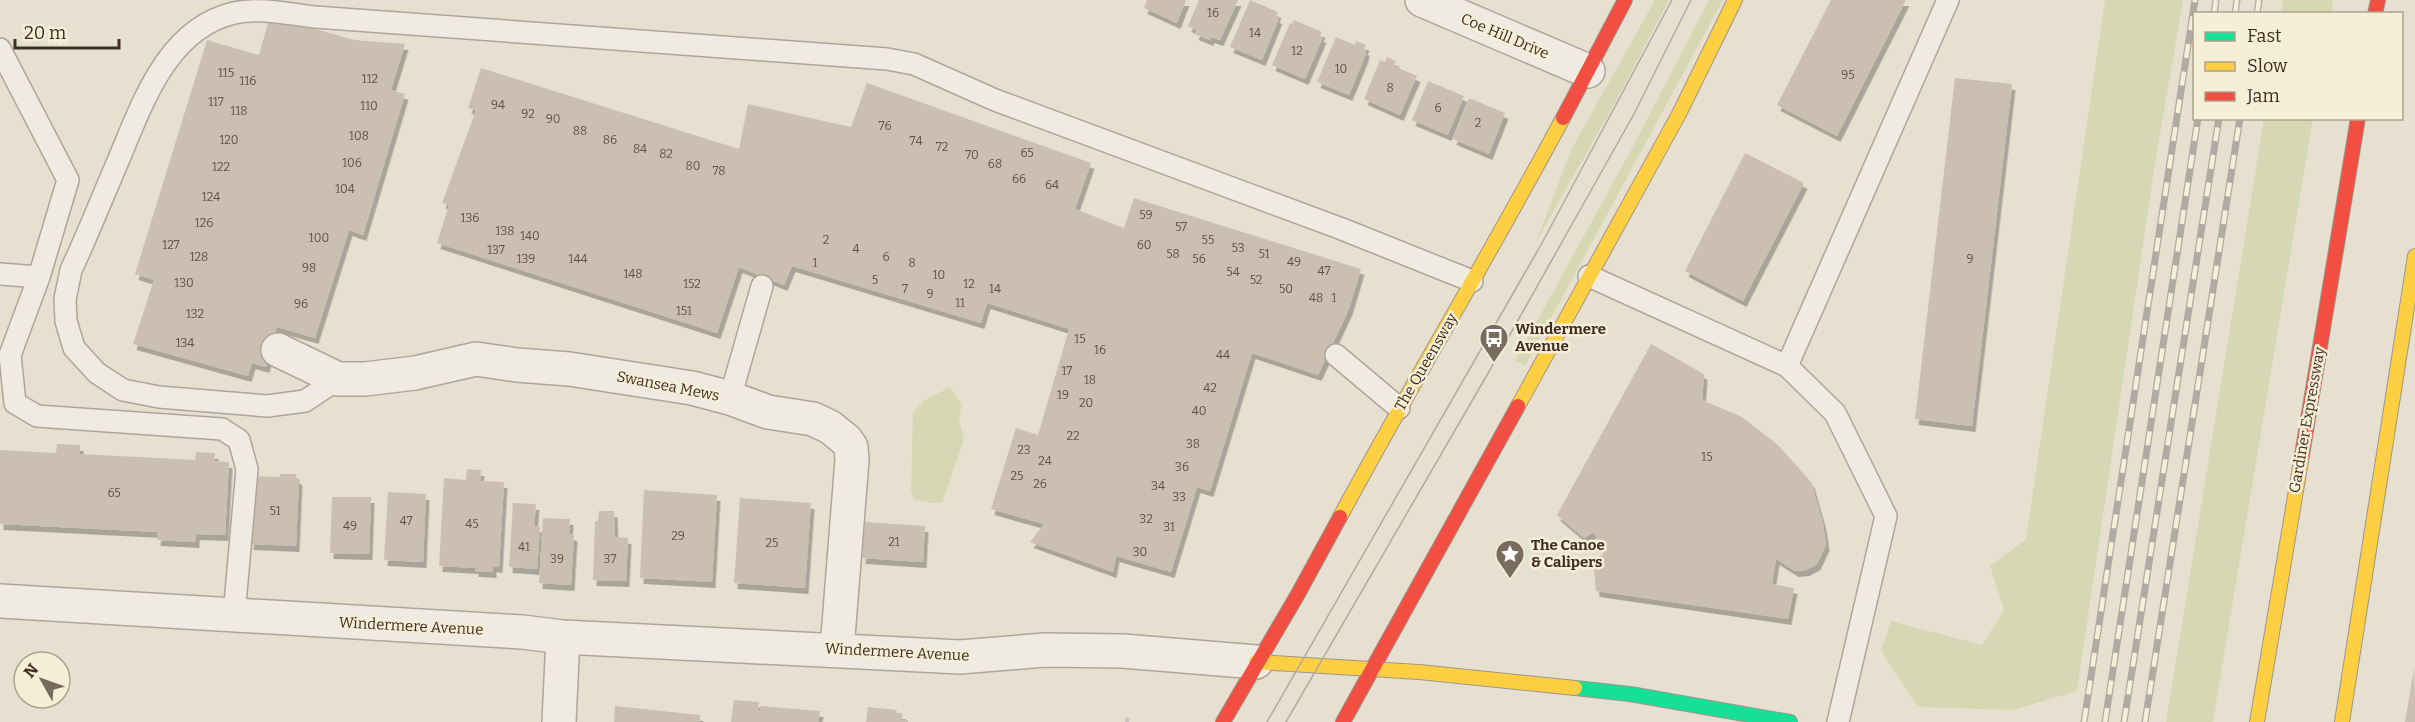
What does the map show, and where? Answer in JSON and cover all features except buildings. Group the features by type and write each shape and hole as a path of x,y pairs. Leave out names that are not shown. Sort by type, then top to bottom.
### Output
{"main road":[{"name":"The Queensway","path":"1223,722 1256,662 1298,594 1399,408 1516,206 1625,0"},
{"path":"1343,722 1679,114 1735,0"},
{"name":"Gardiner Expressway","path":"2257,722 2358,120"},
{"path":"2343,716 2415,256"},
{"name":"Windermere Avenue","path":"1256,662 1374,669 1630,694 1790,722"}],"street":[{"name":"Coe Hill Drive","path":"1422,0 1588,71"},
{"name":"Swansea Mews","path":"279,350 338,379 365,379 415,373 476,359 614,375 692,388 730,398 768,412 813,419 836,431 850,447 852,460 837,649"},
{"name":"Windermere Avenue","path":"0,601 522,632 563,637 837,649 960,657 1045,650 1123,651 1256,662"},
{"path":"559,722 563,637"}],"lane":[{"path":"1788,366 1948,0"},
{"path":"338,379 305,401 292,405 267,406 159,397 123,390 97,373 74,348 66,321 65,299 71,270 148,90 166,62 187,38 206,23 232,13 252,10 887,59 914,64 995,100 1342,229 1472,281"},
{"path":"0,49 68,180 39,278 5,354 15,403 37,416 222,429 239,440 247,469 234,615"},
{"path":"0,274 39,278"},
{"path":"1589,276 1788,366 1835,413 1886,516 1838,722"},
{"path":"730,398 762,286"},
{"path":"1336,355 1399,408"}],"path":[{"path":"1127,722 1128,716"}],"green space":[{"path":"1655,0 1669,0 1612,108 1536,242 1572,148"},
{"path":"1709,0 1723,0 1525,366 1515,361 1630,152"},
{"path":"2105,0 2183,0 2155,164 2077,691 2013,710 1918,707 1881,651 1891,621 1982,645 2004,610 1990,566 2026,539"},
{"path":"2283,0 2333,0 2331,12 2281,12"},
{"path":"2264,120 2313,120 2213,722 2166,722"},
{"path":"950,387 962,404 959,420 964,439 942,503 930,503 914,499 911,491 913,412 925,400"}],"tram line":[{"path":"1267,722 1542,243 1672,0"},
{"path":"1286,722 1494,363 1634,114 1691,0"}],"railway":[{"path":"2193,12 2195,0"},
{"path":"2214,12 2216,0"},
{"path":"2235,12 2237,0"},
{"path":"2257,12 2259,0"},
{"path":"2084,722 2193,13"},
{"path":"2105,722 2198,120"},
{"path":"2124,722 2219,120"},
{"path":"2145,722 2240,120"}],"traffic: fast":[{"path":"1575,688 1630,694 1790,722"}],"traffic: slow":[{"path":"1518,406 1679,114 1735,0"},
{"path":"1340,517 1563,118"},
{"path":"2342,722 2415,256"},
{"path":"2257,722 2302,455"},
{"path":"1256,662 1419,672 1575,688"}],"traffic: jam":[{"path":"1563,118 1625,0"},
{"path":"2375,12 2378,0"},
{"path":"2302,455 2358,120"},
{"path":"1343,722 1518,406"},
{"path":"1223,722 1340,517"}],"place":[{"name":"Windermere Avenue","path":"1494,364"},
{"name":"The Canoe & Calipers","path":"1510,580"}]}
